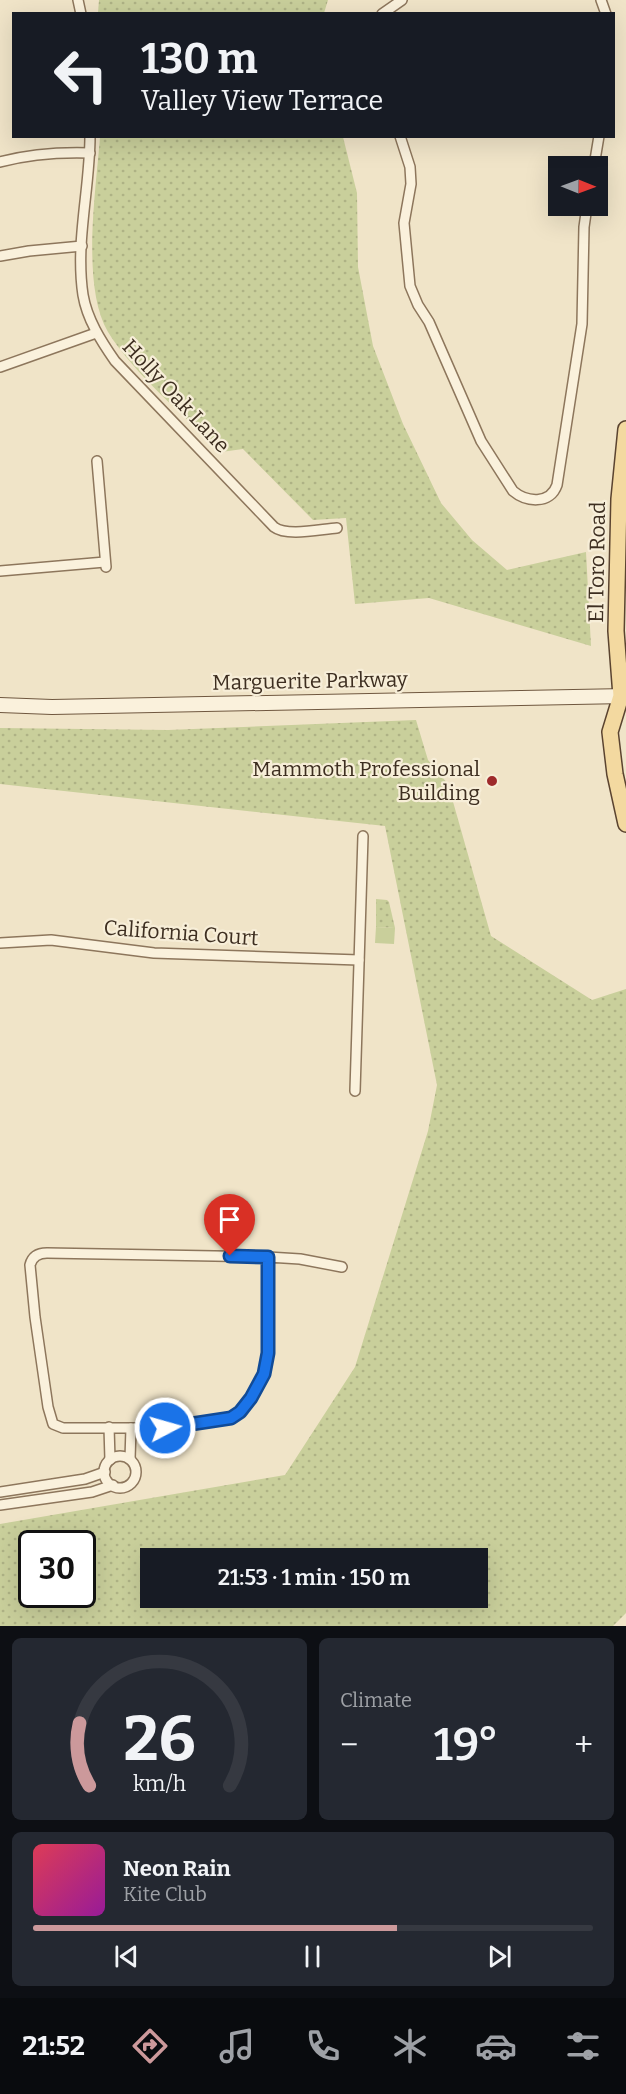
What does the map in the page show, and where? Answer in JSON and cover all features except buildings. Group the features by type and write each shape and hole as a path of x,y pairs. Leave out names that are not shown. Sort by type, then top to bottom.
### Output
{"main road":[{"name":"El Toro Road","path":"626,429 619,499 616,631 624,699 610,732 615,774 626,824"},
{"name":"Marguerite Parkway","path":"0,705 624,699"}],"street":[{"path":"385,12 402,0"},
{"name":"Holly Oak Lane","path":"90,138 82,246 83,296 96,333 116,361 274,527 279,531 288,532 337,528"},
{"path":"401,138 410,167 411,184 404,223 410,286 429,322 481,441 513,491 519,497 528,499 545,499 551,496 556,485 582,324 586,216"},
{"path":"596,156 599,138"},
{"path":"0,162 56,152 90,153"},
{"path":"0,256 82,246"},
{"path":"0,367 96,333"},
{"path":"0,571 106,565 97,461"},
{"path":"356,1091 363,836"},
{"name":"California Court","path":"0,943 51,940 154,953 359,960"},
{"path":"268,1257 267,1359 264,1374 249,1402 240,1412 221,1421 165,1428 59,1428 51,1420 33,1304 30,1265 38,1254 268,1257 300,1259 342,1267"},
{"path":"109,1427 110,1460 105,1472 112,1485"},
{"path":"0,1505 92,1492 112,1485 123,1487 132,1482 136,1468 130,1459 130,1428"},
{"path":"110,1460 120,1456 130,1459"},
{"path":"0,1492 85,1479 105,1472"}],"green space":[{"path":"99,0 328,0 324,12 98,12"},
{"path":"100,138 343,138 357,193 358,267 373,346 403,424 441,503 472,540 507,570 586,552 591,646 429,598 355,604 346,518 313,520 243,449 221,452 161,395 132,364 108,332 100,313 95,290 92,237"},
{"path":"416,720 428,760 448,784 491,936 592,1000 626,989 626,1613 613,1626 0,1626 0,1524 285,1475 355,1367 428,1131 437,1085 385,826 0,784 0,728 168,730"},
{"path":"376,899 389,902 395,928 376,927"},
{"path":"376,927 395,928 394,944 375,943"}],"place":[{"name":"Mammoth Professional Building","path":"492,781"}],"route":[{"path":"165,1428 231,1418 249,1402 264,1374 268,1353 268,1257 230,1256"}]}
